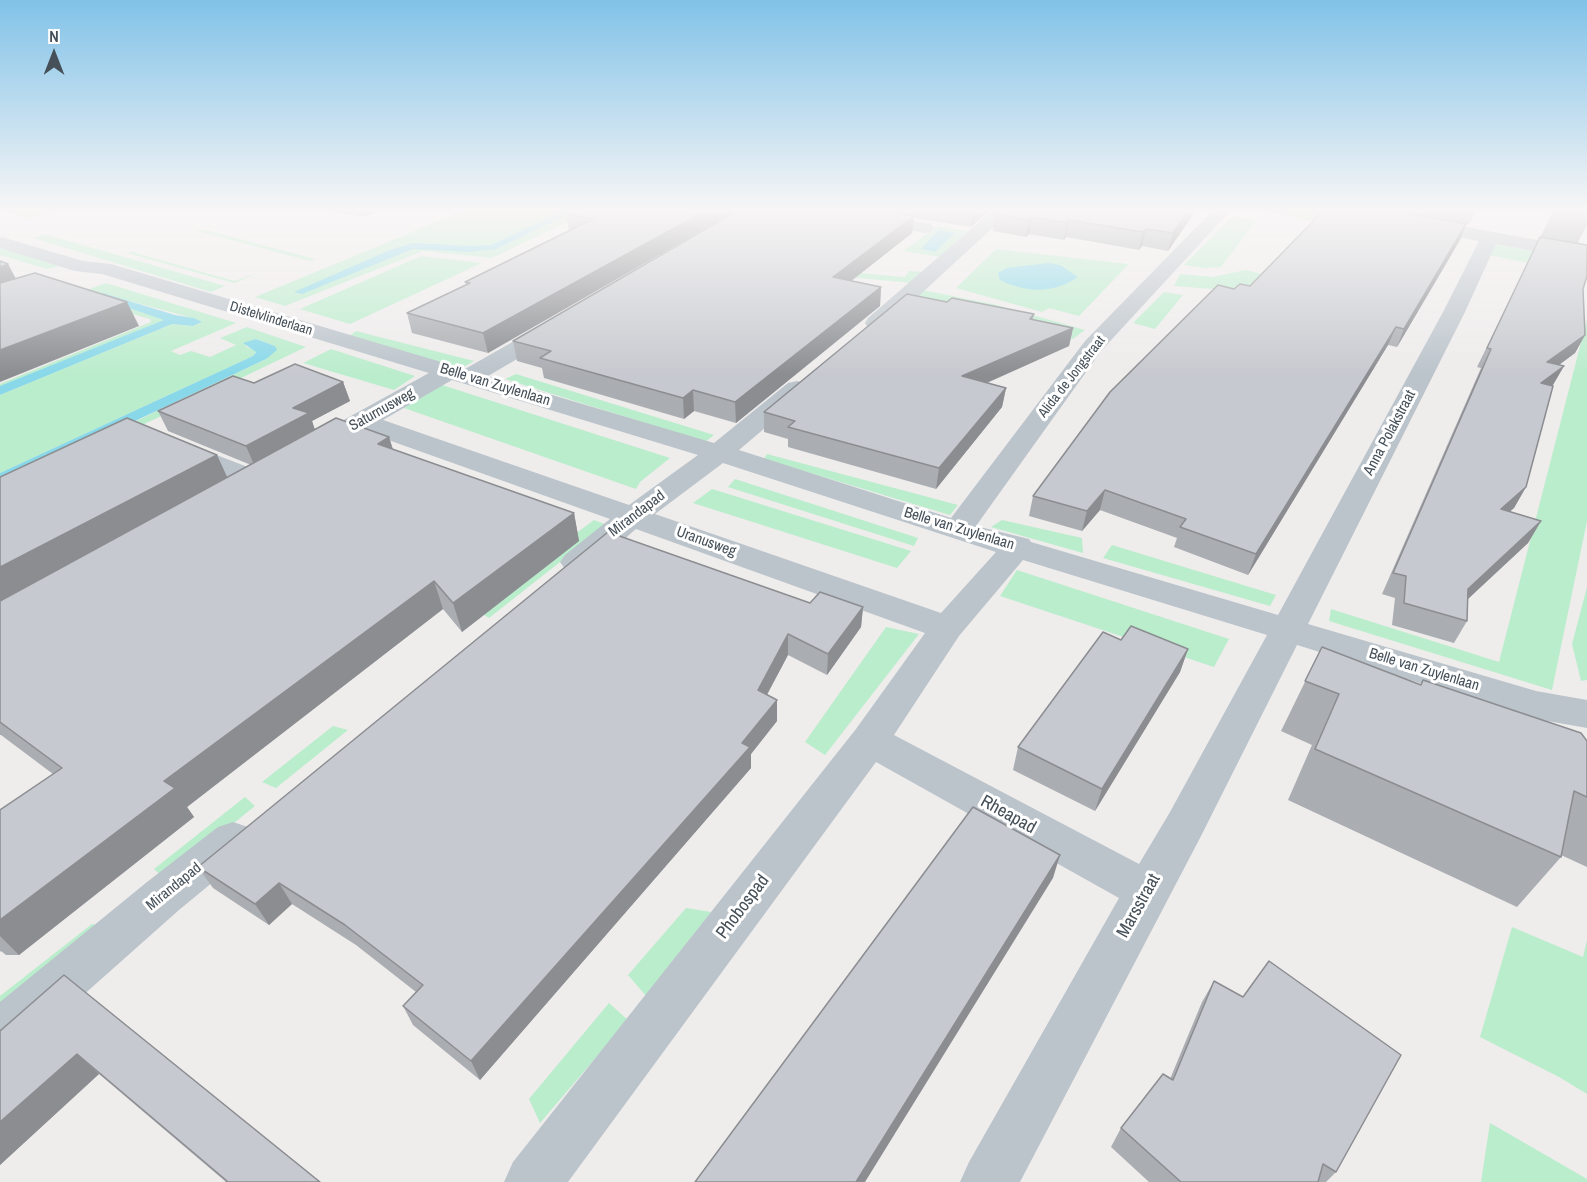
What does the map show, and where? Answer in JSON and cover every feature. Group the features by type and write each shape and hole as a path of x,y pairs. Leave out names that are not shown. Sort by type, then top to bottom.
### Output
{"street":[{"name":"Distelvlinderlaan","path":"73,264 104,268 332,338"},
{"path":"856,340 945,264"},
{"name":"Alida de Jongstraat","path":"958,530 1093,346 1171,264"},
{"name":"Anna Polakstraat","path":"1288,629 1477,264"},
{"path":"67,281 104,268"},
{"name":"Saturnusweg","path":"323,443 361,421 459,375 567,320"},
{"name":"Belle van Zuylenlaan","path":"332,338 719,453 958,530 1018,546 1536,705 1587,714"},
{"name":"Mirandapad","path":"550,583 633,516 719,453 810,378"},
{"name":"Uranusweg","path":"361,421 947,628"},
{"path":"154,438 265,475 229,495"},
{"path":"947,628 1018,546"},
{"name":"Phobospad","path":"533,1182 870,740 947,628"},
{"name":"Marsstraat","path":"989,1182 1185,825 1288,629"},
{"name":"Rheapad","path":"870,740 1147,891"},
{"name":"Mirandapad","path":"0,1035 163,896 263,815"}],"green space":[{"path":"31,264 63,265 47,269"},
{"path":"119,264 149,264 225,286 211,292"},
{"path":"167,264 175,264 234,281 258,273 234,283"},
{"path":"334,264 390,264 285,306 255,297"},
{"path":"402,264 479,264 350,324 300,309"},
{"path":"706,264 764,264 905,277 909,271 922,272 913,283"},
{"path":"980,264 1128,264 1079,316 1049,308 1042,312 956,288"},
{"path":"1223,264 1221,267 1205,268 1184,265"},
{"path":"1533,264 1587,264 1587,275"},
{"path":"1246,270 1274,277 1263,293 1174,286 1180,274 1212,277"},
{"path":"106,283 236,323 171,351 180,355 191,351 210,357 236,345 220,338 247,327 306,347 138,427 130,424 266,359 275,346 256,339 245,346 256,351 253,356 0,473 0,395 172,324 193,326 201,323 189,317 100,293 95,296 165,320 0,386 0,384 151,322 150,319 70,296"},
{"path":"923,290 997,305 1085,330 1073,339 913,303"},
{"path":"1164,292 1183,295 1155,329 1133,323"},
{"path":"1587,319 1587,521 1552,690 1329,621 1331,609 1499,662"},
{"path":"356,331 474,361 460,369 348,337"},
{"path":"331,349 415,376 394,390 303,363"},
{"path":"516,374 714,435 705,442 505,379"},
{"path":"442,385 670,458 640,482 636,489 404,408"},
{"path":"767,454 958,505 950,515 764,459"},
{"path":"735,479 918,538 914,546 728,487"},
{"path":"712,489 911,551 897,568 693,503"},
{"path":"594,520 607,525 489,618 474,609"},
{"path":"1002,520 1082,538 1083,553 991,527"},
{"path":"1112,545 1276,595 1270,606 1103,558"},
{"path":"1017,570 1229,639 1214,667 1000,596"},
{"path":"1587,587 1587,680 1581,681 1572,644"},
{"path":"886,627 919,634 825,755 805,742"},
{"path":"333,726 348,730 276,788 262,782"},
{"path":"245,797 255,806 165,879 154,869"},
{"path":"686,908 711,912 646,996 628,975"},
{"path":"92,924 106,927 0,1013 0,996"},
{"path":"1512,927 1583,957 1587,940 1587,1094 1559,1077 1480,1037"},
{"path":"609,1003 628,1020 540,1123 529,1099"},
{"path":"1490,1123 1587,1179 1587,1182 1481,1182"}],"water":[{"path":"1055,264 1078,277 1069,283 1049,289 1030,289 1000,280 998,273 1007,268"},
{"path":"103,293 202,322 193,326 172,324 0,395 0,386 164,320 94,296"},
{"path":"256,339 275,346 277,350 266,359 0,485 0,473 253,356 256,352 243,343"}],"building":[{"path":"501,264 608,264 483,333 407,313 470,283 465,282"},
{"path":"645,264 850,264 833,277 881,287 735,402 693,390 683,398 540,358 551,351 513,341"},
{"path":"1271,264 1442,264 1404,329 1396,327 1256,554 1180,527 1186,519 1105,490 1087,511 1033,496 1110,392 1218,285 1234,289 1240,284 1250,286"},
{"path":"1527,264 1587,264 1587,276 1583,289 1585,335 1547,362 1564,366 1541,383 1553,386 1526,487 1501,509 1541,521 1468,589 1467,621 1404,603 1406,576 1393,573 1491,349 1487,348"},
{"path":"35,273 127,302 0,350 0,283"},
{"path":"907,294 947,302 952,298 1034,314 1030,319 1073,328 962,376 1006,388 939,468 788,427 795,421 764,412"},
{"path":"295,364 343,382 293,408 309,413 246,446 158,411 233,376 254,383"},
{"path":"127,418 217,455 0,567 0,477"},
{"path":"336,418 389,437 378,444 574,513 453,603 434,581 164,781 175,788 0,920 0,810 62,768 0,722 0,601"},
{"path":"608,532 810,603 820,592 863,607 828,654 788,634 758,690 777,700 742,743 750,747 471,1061 403,1006 423,985 345,925 279,883 255,904 198,867"},
{"path":"1131,626 1188,649 1102,789 1018,747 1103,632 1121,640"},
{"path":"1322,647 1421,685 1423,680 1581,733 1587,741 1587,797 1574,791 1561,857 1315,749 1339,694 1305,681"},
{"path":"973,807 1060,855 856,1182 695,1182"},
{"path":"1269,961 1401,1055 1336,1172 1323,1164 1318,1182 1181,1182 1121,1128 1163,1074 1173,1080 1214,981 1243,997"},
{"path":"64,975 320,1182 226,1182 77,1054 0,1122 0,1031"}],"waterway":[{"path":"299,292 364,264"}]}
